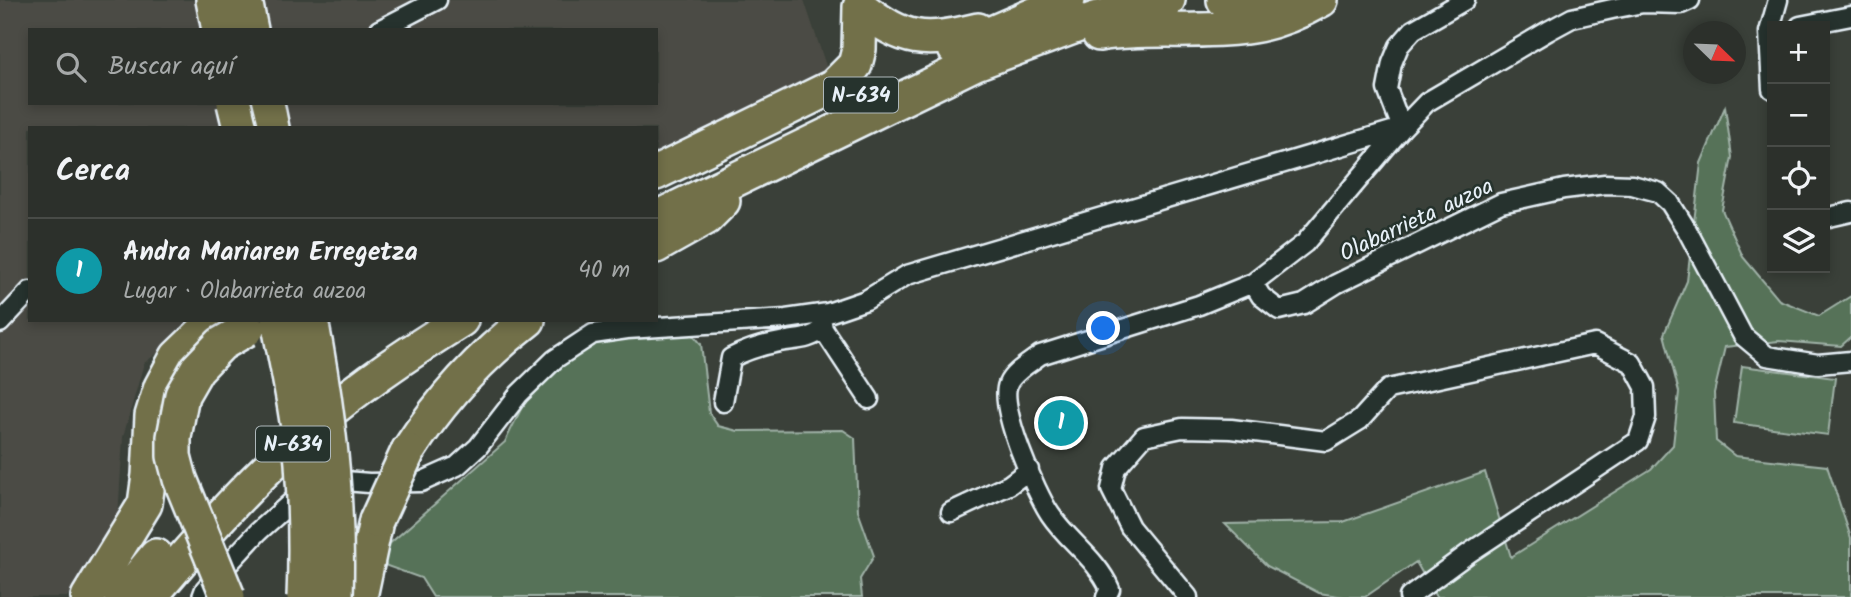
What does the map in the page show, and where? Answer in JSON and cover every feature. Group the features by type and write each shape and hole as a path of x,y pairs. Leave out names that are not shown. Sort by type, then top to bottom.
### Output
{"highway":[{"path":"213,0 219,28"},
{"path":"245,0 251,28"},
{"name":"N-634","path":"658,194 1018,20 1068,0"},
{"name":"N-634","path":"658,218 976,63 1095,19 1168,0"},
{"path":"1224,0 1250,4 1269,0"},
{"name":"N-634","path":"1004,52 1040,50 1076,39 1130,30 1248,27 1276,20 1321,0"},
{"path":"858,4 882,24 921,39 953,36 1018,20"},
{"path":"855,65 859,49 858,4"},
{"path":"658,172 834,86 855,65 912,37"},
{"path":"234,105 240,126"},
{"path":"266,105 271,126"},
{"path":"658,245 706,218 727,196 739,178"},
{"path":"311,322 331,447 338,549 336,597"},
{"name":"N-634","path":"122,597 177,531 263,442 347,371 418,322"},
{"name":"N-634","path":"150,597 235,500 321,418 458,322"},
{"path":"360,597 376,520 408,451 454,390 492,351 526,322"},
{"path":"89,597 145,505 152,416 161,387 177,357 203,332 251,323"},
{"path":"228,597 180,479 174,456 174,437 182,395 197,369 221,344 251,323"},
{"path":"251,323 290,381 302,462 304,597"}],"street":[{"path":"383,28 438,0"},
{"path":"1402,128 1387,89 1392,63 1399,46 1413,30 1465,0"},
{"name":"Olabarrieta auzoa","path":"1106,597 1110,589 1104,575 1051,515 1028,470 1006,404 1008,384 1021,370 1040,355 1199,305 1253,283 1305,243 1402,128 1427,103 1573,18 1643,2 1681,4 1690,0"},
{"path":"1773,21 1778,0"},
{"path":"1826,21 1851,16"},
{"path":"231,126 262,105"},
{"name":"Olabarrieta auzoa","path":"822,321 866,300 907,275 1402,128"},
{"name":"Olabarrieta auzoa","path":"1253,283 1261,296 1279,310 1304,304 1336,284 1501,204 1564,189 1605,184 1632,185 1658,192 1670,203 1743,336 1767,356 1818,364 1851,361"},
{"path":"1830,217 1851,212"},
{"path":"0,323 28,293"},
{"path":"202,597 205,589 258,532 304,490 345,481 369,484 421,482 457,466 478,447 519,394 555,359 593,334 627,329 786,318 822,321"},
{"path":"822,321 869,399"},
{"path":"723,402 731,358 744,351 782,341 814,337 822,321"},
{"path":"1188,597 1130,527 1111,489 1115,468 1144,436 1182,428 1231,429 1326,441 1360,420 1388,389 1595,344 1632,363 1645,387 1646,417 1638,441 1469,553 1409,597"},
{"path":"951,512 1009,485 1028,470"}],"shaded area":[{"path":"0,0 804,0 827,69 658,152 658,126 28,126 28,322 199,322 144,363 123,437 118,517 67,597 0,597"}],"green space":[{"path":"1725,107 1732,157 1722,210 1743,257 1779,300 1819,316 1851,296 1851,337 1841,346 1779,341 1725,347 1714,393 1716,441 1735,456 1827,466 1851,538 1851,597 1436,597 1416,562 1365,597 1344,597 1319,593 1267,566 1225,524 1343,522 1485,472 1511,557 1651,469 1673,445 1679,392 1664,334 1687,281 1701,163"},
{"path":"687,327 701,344 709,413 718,426 738,431 843,430 855,438 858,511 874,556 860,579 862,597 433,597 421,578 387,566 378,554 505,442 540,370 563,344"},
{"path":"1742,366 1835,378 1828,435 1734,423"}],"place":[{"name":"Andra Mariaren Erregetza","path":"1061,423"}]}
